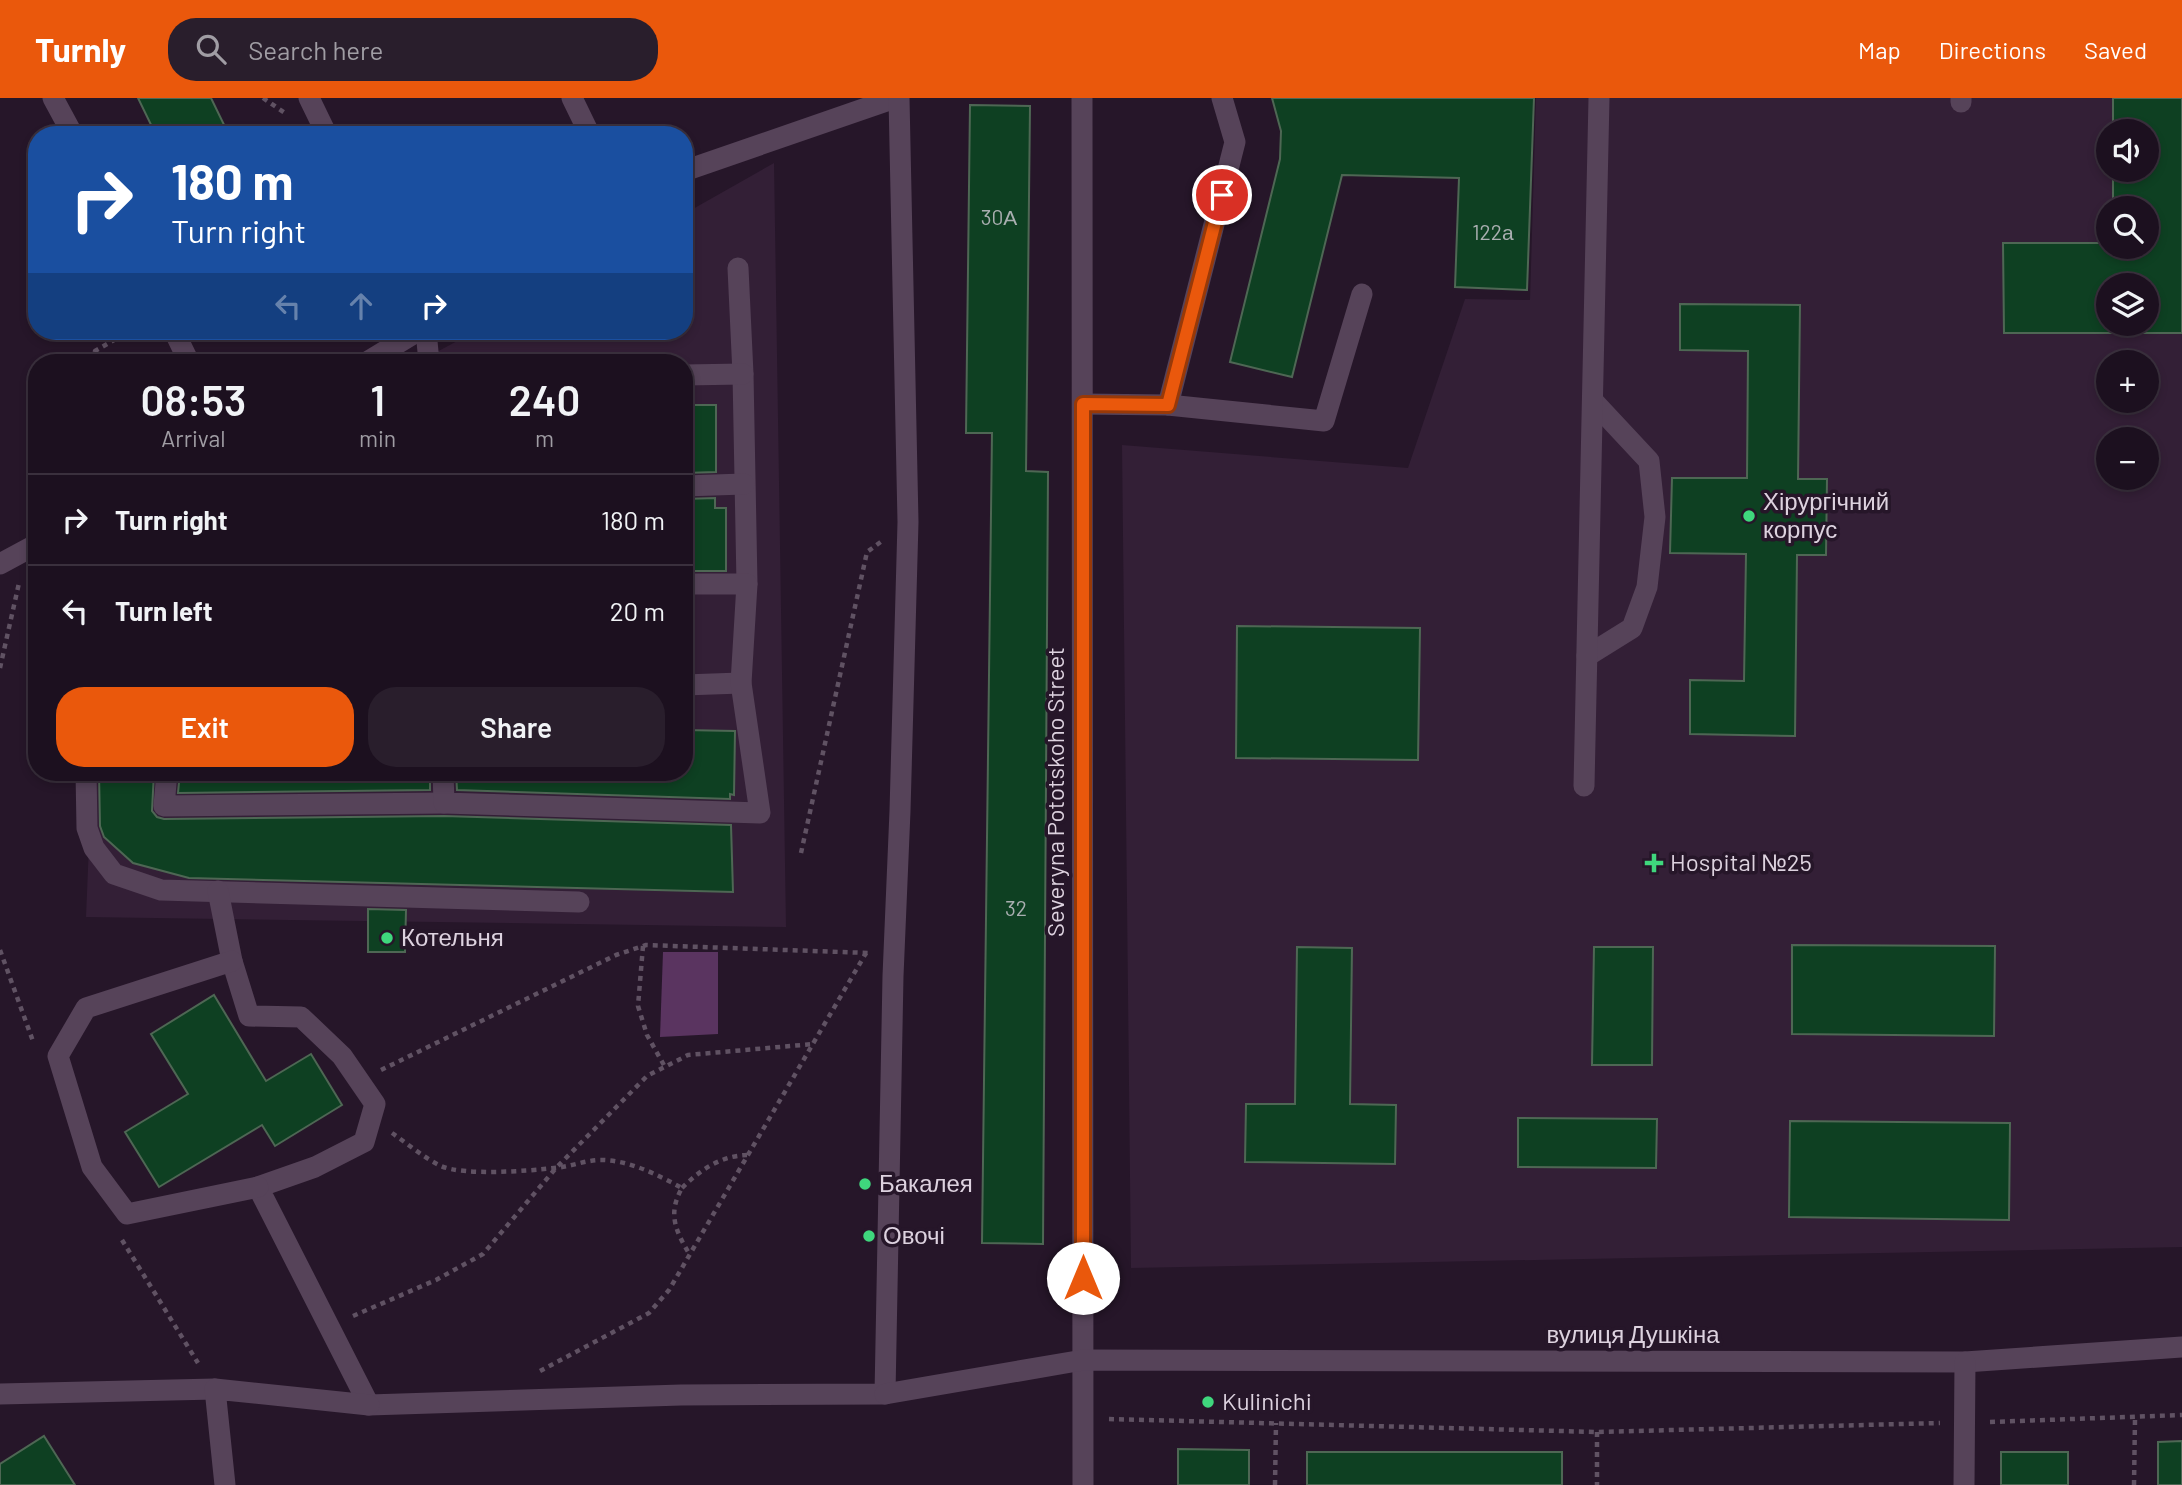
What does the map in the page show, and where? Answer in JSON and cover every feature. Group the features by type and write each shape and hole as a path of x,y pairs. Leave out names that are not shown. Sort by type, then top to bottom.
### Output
{"street":[{"path":"53,98 68,126"},
{"path":"309,98 323,126"},
{"path":"572,98 586,126"},
{"path":"693,168 897,98 908,522 894,954 885,1394"},
{"name":"Severyna Pototskoho Street","path":"1082,98 1083,1485"},
{"path":"1168,405 1235,142 1222,98"},
{"path":"1584,786 1600,98"},
{"path":"166,781 164,806 443,803 760,813 741,683 747,584 738,268"},
{"path":"1083,404 1168,405 1324,421 1362,294"},
{"path":"380,354 403,340"},
{"path":"693,375 743,374"},
{"path":"1587,656 1632,628 1647,587 1655,517 1649,461 1593,401"},
{"path":"693,486 744,484"},
{"path":"0,563 28,549"},
{"path":"693,584 747,584"},
{"path":"693,685 741,683"},
{"path":"86,781 87,828 94,848 114,874 162,890 579,902"},
{"path":"443,781 443,803"},
{"path":"218,891 232,961 249,1016 301,1017 342,1056 375,1104 364,1142 314,1167 258,1187 127,1214 92,1167 58,1056 86,1008 232,961"},
{"path":"258,1187 369,1405"},
{"name":"вулиця Душкіна","path":"0,1394 215,1389 369,1405 681,1395 885,1394 1083,1360 1965,1362 2182,1346"},
{"path":"1964,1485 1965,1362"},
{"path":"215,1389 225,1485"}],"path":[{"path":"94,354 94,351 114,340"},
{"path":"801,853 867,552 908,522"},
{"path":"0,668 28,559"},
{"path":"359,1081 616,955 643,946 894,954"},
{"path":"643,946 638,1006 648,1035 665,1067"},
{"path":"530,1376 649,1312 669,1290 867,953"},
{"path":"330,1326 436,1280 482,1254 556,1168 647,1076 688,1055 814,1044"},
{"path":"370,1119 442,1167 464,1171 556,1168 582,1161 602,1160 627,1164 682,1188"},
{"path":"690,1255 677,1233 673,1217 676,1199 682,1188 696,1174 730,1156 748,1155"},
{"path":"115,1229 215,1389"},
{"path":"1083,1419 1597,1432 2135,1419 2182,1415"},
{"path":"2134,1485 2135,1419"},
{"path":"1275,1485 1276,1423"},
{"path":"1597,1432 1597,1485"}],"shaded area":[{"name":"Hospital №25","path":"1536,98 2182,98 2182,1247 1131,1268 1122,445 1408,468 1465,299 1530,300"},
{"path":"774,163 786,927 86,917 92,781 693,781 693,354 433,354 459,340 693,340 693,209"},
{"path":"663,952 718,952 718,1034 660,1037"}],"building":[{"path":"138,98 211,98 225,126 152,126"},
{"path":"1272,98 1534,98 1527,290 1455,287 1459,178 1342,175 1292,377 1230,362 1280,159 1281,131"},
{"path":"2113,98 2182,98 2182,333 2159,333 2159,273 2096,273 2096,333 2004,333 2003,243 2096,243 2096,259 2159,259 2159,196 2113,196 2113,182 2159,182 2159,119 2113,119"},
{"path":"970,105 1030,106 1026,471 1048,472 1043,1244 982,1243 992,433 966,433"},
{"name":"Хірургічний корпус","path":"1680,304 1800,305 1798,479 1827,479 1826,555 1797,555 1795,736 1690,734 1690,680 1744,681 1746,554 1670,553 1672,478 1747,478 1748,351 1680,350"},
{"path":"693,405 716,405 716,472 693,473"},
{"path":"715,498 715,508 726,508 726,571 693,571 693,499"},
{"path":"1237,626 1420,628 1418,760 1236,758"},
{"path":"693,730 735,731 734,795 730,794 730,799 457,790 456,781 693,781"},
{"path":"99,781 154,781 152,811 157,817 164,819 444,816 731,825 733,892 189,878 133,863 104,837 100,826"},
{"path":"179,781 430,781 430,790 178,793"},
{"name":"Котельня","path":"368,909 406,910 405,952 368,952"},
{"path":"1792,945 1995,946 1994,1036 1792,1034"},
{"path":"1297,947 1352,948 1350,1104 1396,1105 1395,1164 1245,1162 1246,1104 1295,1104"},
{"path":"1594,947 1653,947 1652,1065 1592,1065"},
{"path":"214,995 266,1081 311,1054 342,1105 275,1146 262,1125 159,1187 125,1132 188,1094 151,1034"},
{"path":"1518,1118 1657,1119 1656,1168 1518,1167"},
{"path":"1790,1121 2010,1123 2009,1220 1789,1217"},
{"path":"44,1436 75,1485 0,1485 0,1464"},
{"path":"2182,1441 2182,1485 2158,1485 2158,1442"},
{"path":"1178,1449 1249,1450 1249,1485 1178,1485"},
{"path":"1307,1452 1562,1452 1562,1485 1307,1485"},
{"path":"2001,1452 2068,1452 2068,1485 2001,1485"}],"place":[{"name":"Хірургічний корпус","path":"1749,516"},
{"name":"Hospital №25","path":"1654,863"},
{"name":"Котельня","path":"387,938"},
{"name":"Бакалея","path":"865,1184"},
{"name":"Овочі","path":"869,1236"},
{"name":"Kulinichi","path":"1208,1402"}],"route":[{"path":"1083,1278 1083,404 1168,405 1222,195"}]}
